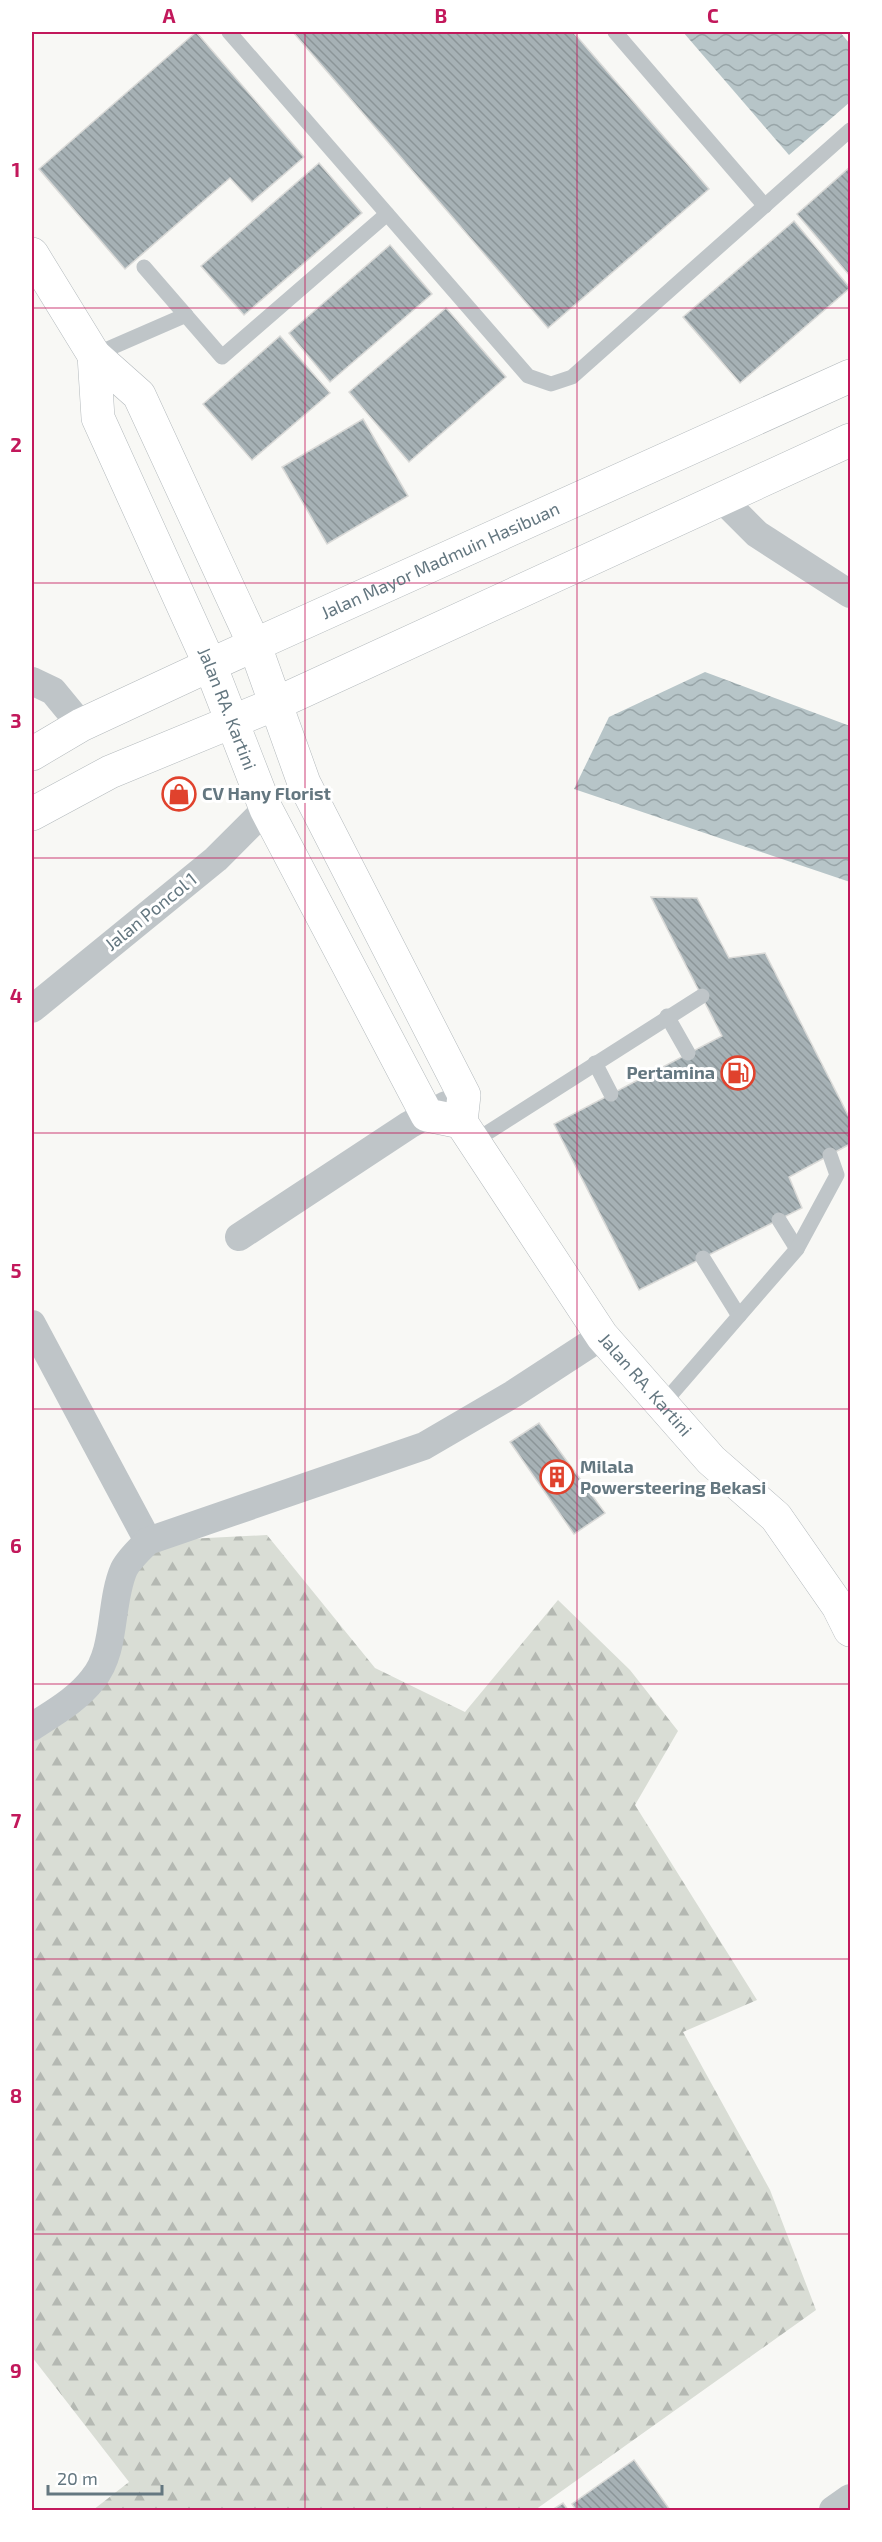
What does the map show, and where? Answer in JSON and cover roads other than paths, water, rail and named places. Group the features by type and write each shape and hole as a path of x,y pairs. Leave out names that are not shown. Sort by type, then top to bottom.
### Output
{"main road":[{"name":"Jalan RA. Kartini","path":"32,254 93,355 139,395 255,646 304,783 466,1120 602,1336 661,1406 711,1460 776,1517 838,1606 850,1630"},
{"name":"Jalan RA. Kartini","path":"93,355 98,418 210,666 266,809 427,1115"},
{"name":"Jalan Mayor Madmuin Hasibuan","path":"32,754 81,725 850,376"},
{"path":"32,814 110,772 231,720 275,704 850,440"},
{"path":"427,1115 466,1120"}],"street":[{"path":"723,500 757,534 850,594"},
{"path":"32,681 53,691 81,725"},
{"name":"Jalan Poncol 1","path":"32,1010 216,859 266,809"},
{"path":"239,1237 427,1115"},
{"path":"32,1324 148,1541"},
{"path":"32,1727 75,1697 95,1678 106,1649 116,1595 125,1567 148,1541 424,1446 513,1394 602,1336"},
{"path":"833,2511 850,2498"}],"lane":[{"path":"229,32 528,376 551,384 572,377 850,130"},
{"path":"615,32 765,206"},
{"path":"144,267 222,357 387,214"},
{"path":"93,355 186,315"},
{"path":"466,1120 595,1063 702,996"},
{"path":"667,1016 688,1053"},
{"path":"595,1063 611,1094"},
{"path":"661,1406 797,1249 837,1175 830,1155"},
{"path":"779,1220 797,1249"},
{"path":"703,1258 739,1316"}],"water":[{"path":"683,32 840,32 850,44 850,102 789,155"},
{"path":"705,672 850,726 850,882 574,789 609,717"}],"place":[{"name":"CV Hany Florist","path":"179,794"},
{"name":"Pertamina","path":"738,1073"},
{"name":"Milala Powersteering Bekasi","path":"557,1477"}]}
